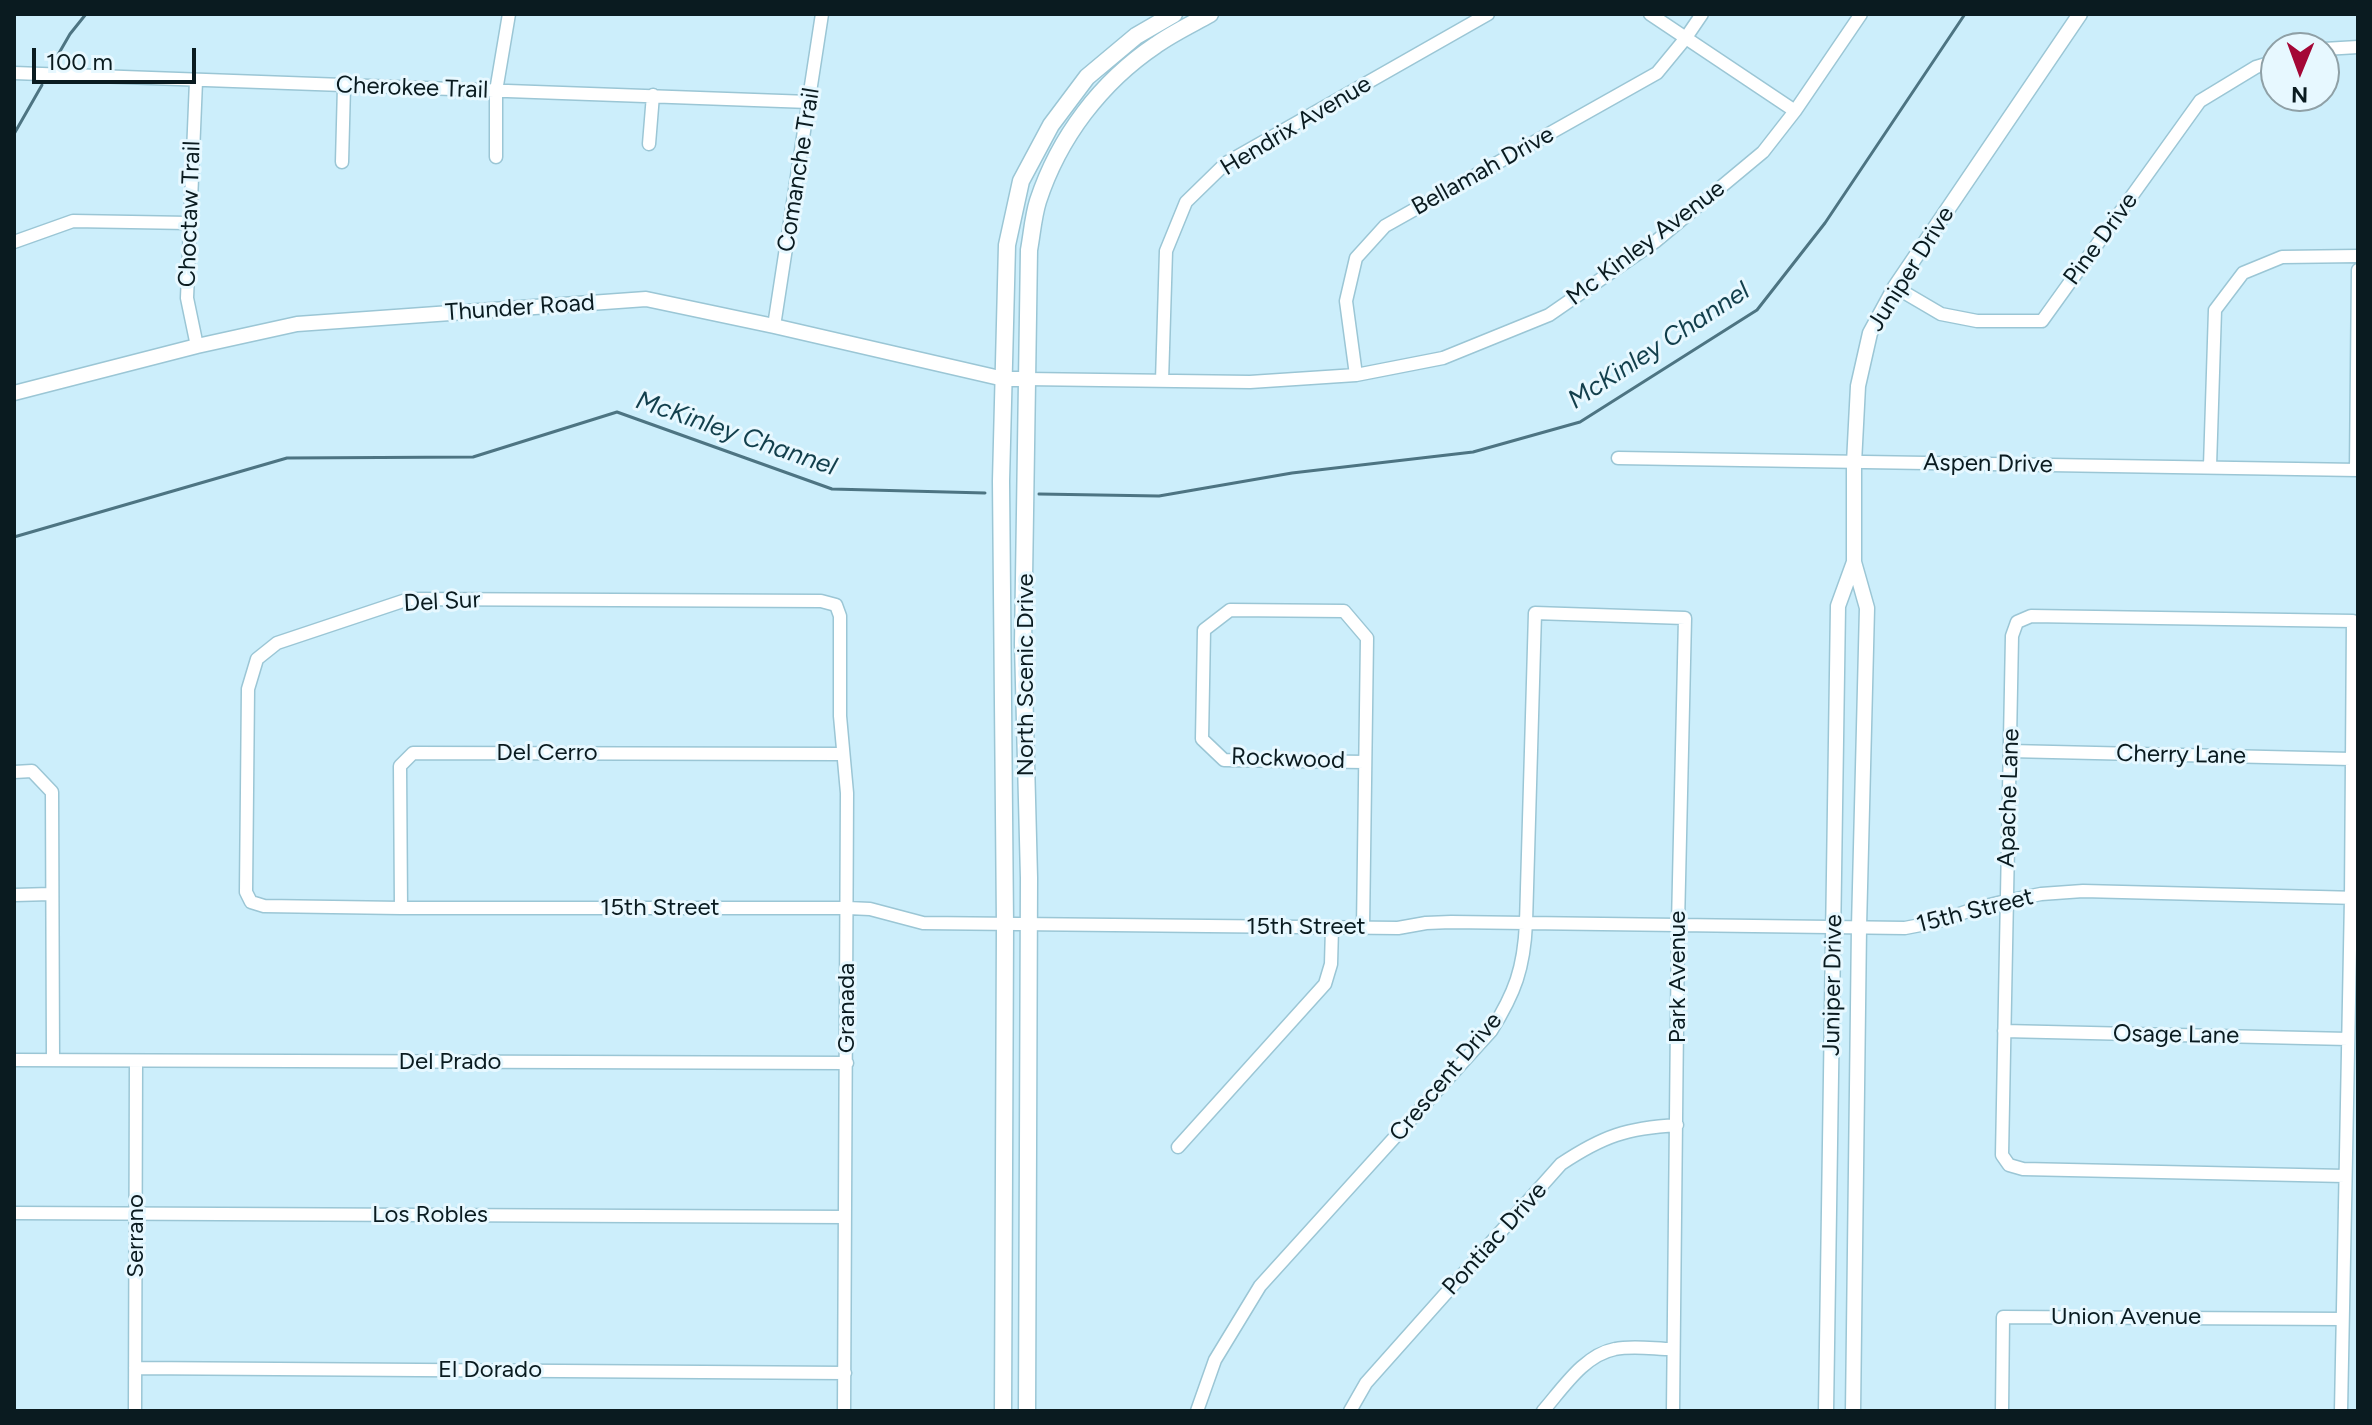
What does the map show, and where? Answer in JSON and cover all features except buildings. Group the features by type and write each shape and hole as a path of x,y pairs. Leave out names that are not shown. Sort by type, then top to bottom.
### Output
{"main road":[{"name":"North Scenic Drive","path":"1003,1411 1005,925 1001,481 1007,245 1021,181 1051,125 1087,77 1136,36 1174,14"},
{"name":"North Scenic Drive","path":"1027,1411 1029,925 1023,644 1029,250 1038,203 1055,158 1081,116 1115,77 1156,45 1210,14"}],"street":[{"path":"496,157 496,91 509,14"},
{"name":"Comanche Trail","path":"774,326 822,14"},
{"name":"Hendrix Avenue","path":"1162,381 1166,251 1186,202 1226,163 1488,14"},
{"path":"1650,14 1795,111"},
{"name":"Bellamah Drive","path":"1356,375 1346,301 1356,258 1385,226 1657,73 1702,14"},
{"name":"Mc Kinley Avenue","path":"1026,379 1250,382 1356,375 1443,358 1549,315 1656,241 1763,152 1861,14"},
{"name":"Juniper Drive","path":"1853,1411 1859,927 1867,608 1854,562 1858,386 1870,333 1895,287 2080,14"},
{"name":"Pine Drive","path":"1895,287 1941,314 1977,321 2042,321 2200,101 2260,66"},
{"name":"Cherokee Trail","path":"14,73 809,102"},
{"name":"Choctaw Trail","path":"196,81 187,298 197,346"},
{"path":"342,162 344,86"},
{"path":"649,144 653,95"},
{"path":"14,242 73,221 189,223"},
{"path":"2210,466 2215,310 2243,273 2282,257 2358,256"},
{"path":"2357,470 2358,270"},
{"name":"Thunder Road","path":"14,393 297,324 646,299 1004,379 1026,379"},
{"name":"Aspen Drive","path":"1618,458 2357,470"},
{"name":"Juniper Drive","path":"1826,1411 1838,606 1854,562"},
{"name":"Del Sur","path":"251,902 246,892 248,689 257,659 277,643 409,599 821,601 836,605"},
{"name":"Granada","path":"836,605 840,616 842,754 847,793 844,1411"},
{"name":"Rockwood","path":"1363,928 1367,638 1344,611 1230,610 1204,630 1202,739 1224,760 1365,762"},
{"name":"Crescent Drive","path":"1197,1411 1215,1360 1260,1286 1491,1031 1514,988 1524,956 1526,923 1535,613 1610,615"},
{"name":"Park Avenue","path":"1610,615 1685,618 1673,1411"},
{"name":"Apache Lane","path":"2345,1176 2023,1169 2009,1165 2002,1155 2012,636 2017,622 2031,616 2353,621 2351,759"},
{"path":"1003,644 1023,644"},
{"name":"Cherry Lane","path":"2010,751 2351,759"},
{"name":"Del Cerro","path":"401,908 400,766 413,753 842,754"},
{"path":"2341,1411 2348,1039 2354,898 2351,759"},
{"path":"14,772 32,771 52,792 53,1059"},
{"name":"15th Street","path":"251,902 264,906 401,908 848,908 870,909 923,923 1005,925 1398,928 1451,922 1905,928 2006,901 2041,894 2083,891 2354,898"},
{"path":"14,895 51,894"},
{"path":"1178,1147 1325,984 1331,964 1332,928"},
{"name":"Osage Lane","path":"2004,1031 2348,1039"},
{"name":"Del Prado","path":"14,1060 847,1063"},
{"name":"Serrano","path":"135,1411 136,1061"},
{"name":"Pontiac Drive","path":"1350,1411 1366,1383 1561,1164 1622,1131 1677,1125"},
{"name":"Los Robles","path":"14,1213 845,1217"},
{"path":"1828,1251 1855,1251"},
{"name":"Union Avenue","path":"2002,1411 2003,1317 2342,1319"},
{"path":"1543,1411 1581,1368 1596,1356 1616,1348 1673,1349"},
{"name":"El Dorado","path":"135,1368 845,1373"}],"waterway":[{"path":"55,60 86,14"},
{"name":"McKinley Channel","path":"1039,494 1159,496 1292,473 1473,452 1580,422 1757,310 1825,223 1965,14"},
{"path":"14,134 42,85"},
{"name":"McKinley Channel","path":"14,537 287,458 473,457 617,412 832,489 985,493"}]}
